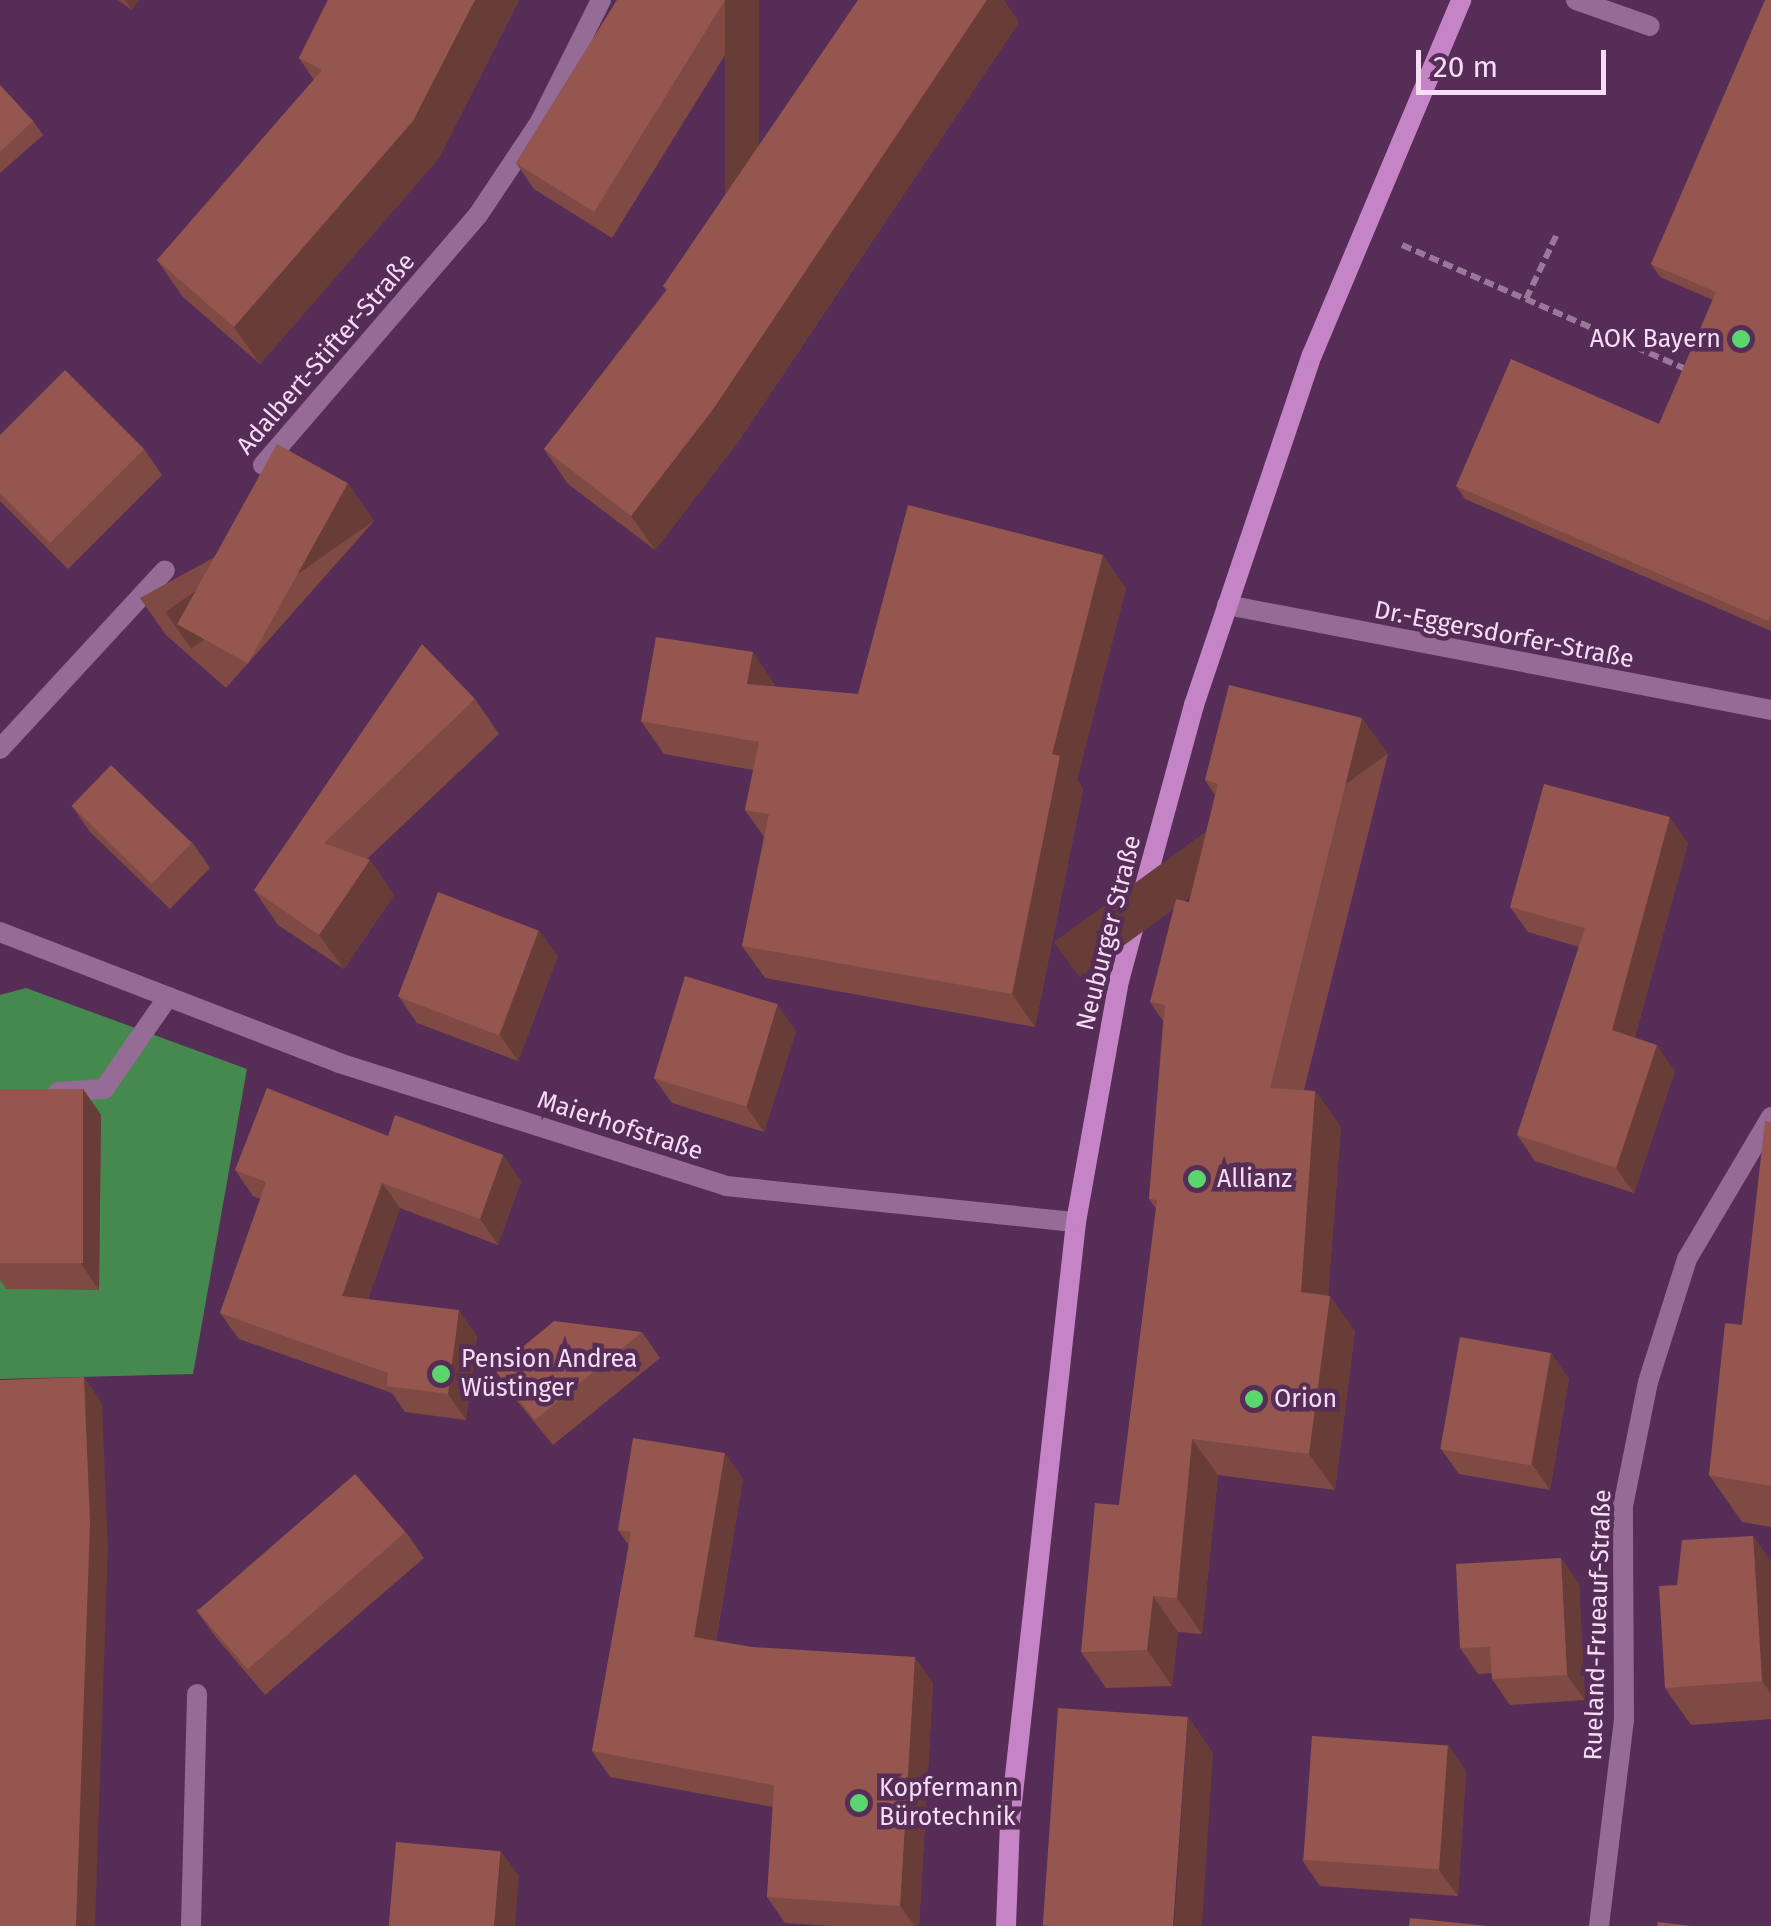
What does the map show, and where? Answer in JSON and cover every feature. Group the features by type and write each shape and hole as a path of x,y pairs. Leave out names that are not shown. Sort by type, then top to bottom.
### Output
{"street":[{"name":"Adalbert-Stifter-Straße","path":"252,476 478,215 540,122 600,0"},
{"name":"Neuburger Straße","path":"1006,1926 1010,1821 1076,1222 1119,982 1227,605 1312,355 1461,0"},
{"path":"1576,0 1650,26"},
{"path":"0,748 186,548"},
{"name":"Dr.-Eggersdorfer-Straße","path":"1227,605 1771,710"},
{"name":"Maierhofstraße","path":"0,932 339,1063 726,1186 1076,1222"},
{"path":"32,1094 104,1089 168,997"},
{"name":"Rueland-Frueauf-Straße","path":"1599,1926 1624,1720 1623,1506 1648,1382 1687,1259 1771,1116"},
{"path":"192,1926 197,1694"}],"path":[{"path":"1526,299 1557,234"},
{"path":"1417,251 1696,374"}],"green space":[{"path":"26,988 247,1069 193,1374 0,1379 0,995"}],"building":[{"path":"328,0 475,0 413,121 234,327 157,260 322,70 299,58"},
{"path":"617,0 725,0 594,212 516,163"},
{"path":"858,0 987,0 714,408 631,516 544,449 668,289 663,286"},
{"name":"AOK Bayern","path":"1765,0 1771,0 1768,621 1456,486 1511,359 1659,424 1716,292 1651,264"},
{"path":"0,85 33,121 0,152"},
{"path":"65,370 144,449 50,543 0,493 0,435"},
{"path":"277,444 348,483 248,663 177,624"},
{"path":"908,505 1103,555 1052,754 1060,756 1012,994 742,946 769,814 745,810 759,742 641,721 656,637 753,652 747,684 858,694"},
{"path":"422,644 475,699 324,843 370,860 319,935 254,890"},
{"path":"1229,685 1362,718 1270,1088 1315,1091 1301,1292 1330,1296 1309,1454 1192,1439 1177,1598 1153,1596 1147,1650 1081,1652 1095,1503 1119,1505 1157,1200 1149,1199 1165,1005 1150,1002 1176,899 1189,902 1218,784 1205,780"},
{"path":"111,765 192,843 152,884 71,806"},
{"path":"1544,784 1670,817 1612,1030 1657,1045 1616,1168 1517,1135 1585,928 1510,907"},
{"path":"438,892 539,931 499,1035 398,997"},
{"path":"685,976 778,1004 746,1107 654,1078"},
{"path":"267,1088 388,1136 395,1115 503,1155 480,1219 382,1183 342,1296 459,1310 448,1394 387,1386 388,1373 220,1313 266,1182 235,1170"},
{"path":"0,1089 83,1089 83,1263 0,1263"},
{"path":"1765,1121 1771,1122 1771,1486 1709,1475 1725,1323 1742,1325"},
{"path":"554,1321 642,1332 535,1420 495,1370"},
{"path":"1460,1337 1551,1353 1531,1465 1440,1449"},
{"path":"84,1377 90,1522 76,1926 0,1926 0,1380"},
{"path":"633,1438 725,1453 694,1637 752,1647 915,1657 900,1906 767,1897 774,1785 592,1751 631,1532 618,1530"},
{"path":"355,1474 406,1532 248,1669 197,1611"},
{"path":"1753,1536 1762,1681 1665,1688 1659,1586 1677,1585 1682,1540"},
{"path":"1561,1558 1567,1675 1492,1679 1490,1647 1460,1648 1456,1564"},
{"path":"1058,1708 1188,1717 1173,1926 1043,1925"},
{"path":"1312,1736 1448,1745 1439,1869 1303,1860"},
{"path":"396,1842 501,1851 494,1926 389,1926"},
{"path":"1410,1918 1488,1926 1409,1926"},
{"path":"1658,1922 1692,1926 1657,1926"}],"place":[{"name":"AOK Bayern","path":"1741,339"},
{"name":"Allianz","path":"1197,1179"},
{"name":"Pension Andrea Wüstinger","path":"441,1374"},
{"name":"Orion","path":"1254,1399"},
{"name":"Kopfermann Bürotechnik","path":"859,1803"}]}
